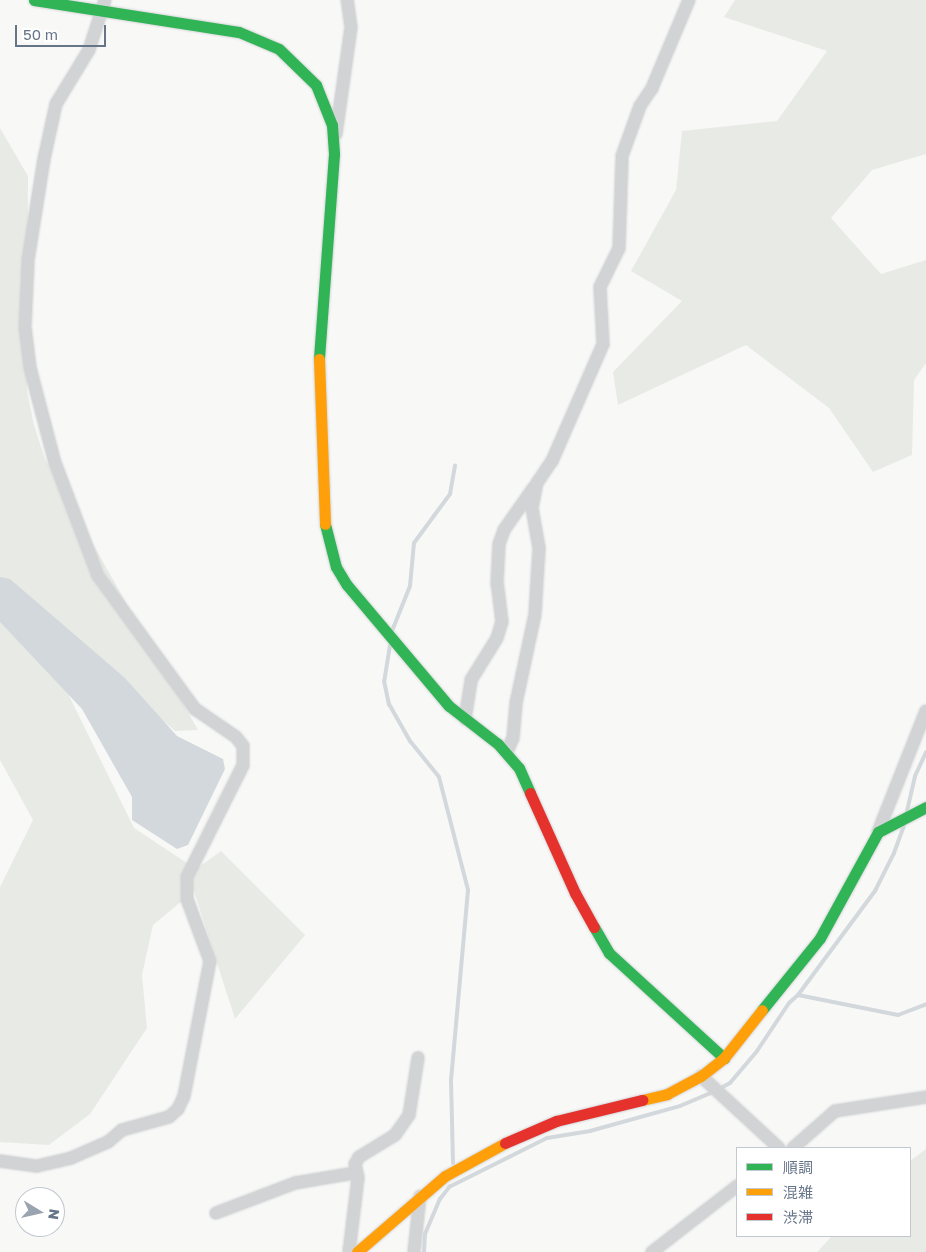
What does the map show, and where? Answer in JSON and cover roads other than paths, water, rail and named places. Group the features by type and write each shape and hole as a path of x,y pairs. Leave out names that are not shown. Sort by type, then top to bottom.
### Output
{"street":[{"path":"34,0 103,6 239,32 279,49 303,69 324,100 332,125 334,154"},
{"path":"348,0 351,27 334,154 319,357 319,420 329,549 347,585 449,706 507,752 519,768 575,893 609,953 724,1058"},
{"path":"465,719 471,680 497,638 502,622 497,584 499,544 504,530 552,461 602,350 604,334 600,287 619,248 622,156 640,106 652,88 689,0"},
{"path":"0,1161 37,1166 71,1158 108,1142 122,1130 169,1117 178,1109 184,1096 210,961 187,899 188,877 244,765 242,746 236,737 195,709 98,576 55,463 30,368 25,327 28,260 44,159 56,104 89,50 103,6"},
{"path":"507,752 512,738 516,703 535,614 538,548 532,508 537,483"},
{"path":"357,1252 420,1196 459,1167 510,1140 556,1121 667,1094 705,1080 820,938 878,832 926,711"},
{"path":"878,832 926,807"},
{"path":"349,1252 358,1178 355,1172 359,1158 394,1135 409,1115 418,1058"},
{"path":"705,1080 778,1147"},
{"path":"794,1147 835,1111 926,1097"},
{"path":"216,1214 295,1183 355,1172"},
{"path":"652,1252 736,1187"},
{"path":"414,1252 420,1196"}],"waterway":[{"path":"392,631 410,586 414,543 450,494 455,465"},
{"path":"390,645 384,681 389,704 410,741 439,777 468,890 451,1080 453,1163"},
{"path":"907,811 915,776 926,752"},
{"path":"719,1089 730,1083 757,1051 789,1003 798,995 875,891 894,853 904,826"},
{"path":"798,995 898,1015 926,1004"},
{"path":"449,1187 547,1138 590,1131 680,1106 713,1092"},
{"path":"424,1252 425,1234 440,1199 450,1186"}]}
